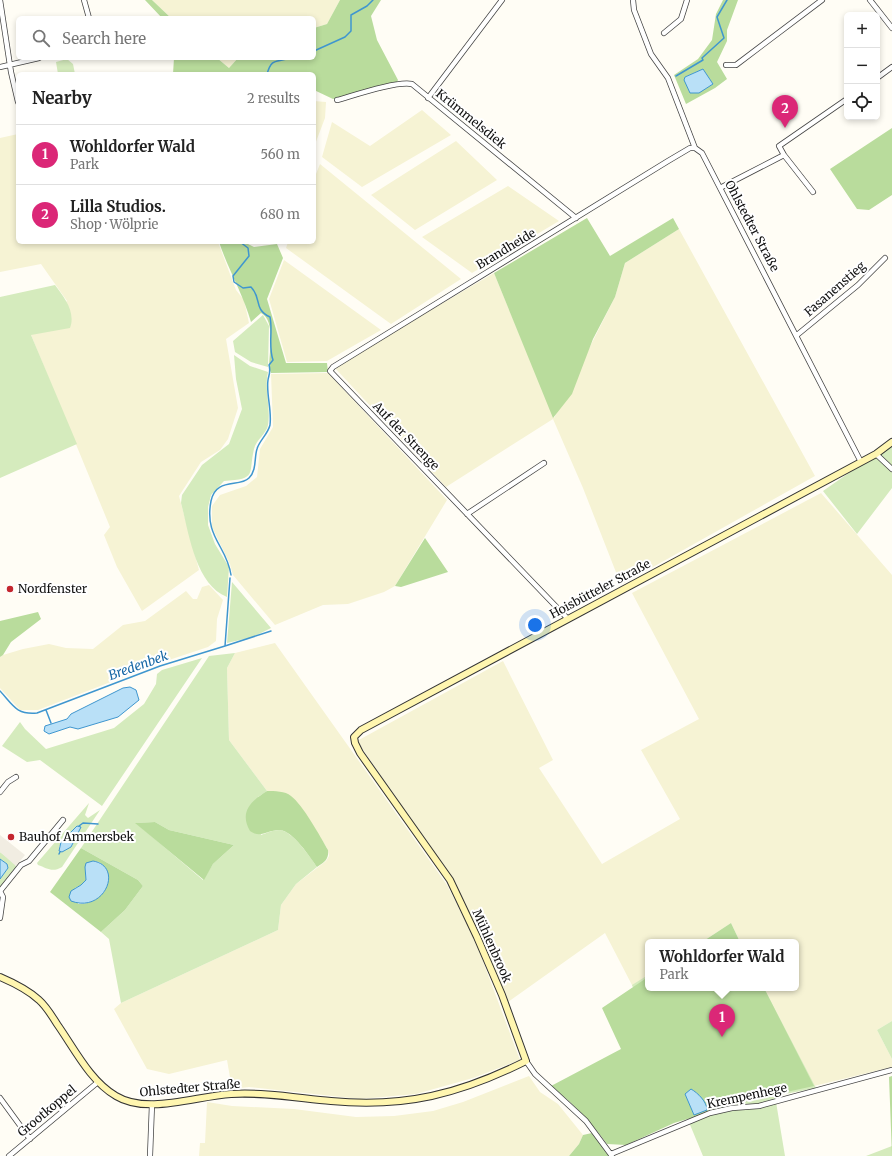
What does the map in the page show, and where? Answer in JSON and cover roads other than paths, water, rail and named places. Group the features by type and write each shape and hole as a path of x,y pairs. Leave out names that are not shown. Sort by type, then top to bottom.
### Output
{"street":[{"path":"0,0 16,93"},
{"path":"84,0 88,16"},
{"path":"428,98 502,0"},
{"name":"Ohlstedter Straße","path":"634,0 634,10 651,54 668,78 695,148 702,154 720,188 797,335 861,462"},
{"path":"664,33 681,19 687,0"},
{"path":"726,65 736,65 822,0"},
{"path":"870,0 892,28"},
{"path":"0,67 31,60"},
{"path":"880,76 892,68"},
{"name":"Krümmelsdiek","path":"337,100 407,83 412,84 576,218"},
{"path":"813,192 784,155 779,146 844,101"},
{"name":"Brandheide","path":"330,371 333,366 690,148 695,148"},
{"path":"720,188 784,155"},
{"name":"Fasanenstieg","path":"797,335 858,285 885,258"},
{"name":"Auf der Strenge","path":"330,371 568,619"},
{"name":"Hoisbütteler Straße","path":"354,739 356,734 361,730 876,454 892,442"},
{"path":"876,454 892,469"},
{"path":"467,514 544,463"},
{"name":"Mühlenbrook","path":"354,739 360,753 450,880 483,952 531,1071 586,1121 612,1155"},
{"path":"0,792 8,782 16,777"},
{"path":"0,918 3,897 0,891 21,865 29,861 63,820"},
{"name":"Ohlstedter Straße","path":"0,977 17,985 40,1000 98,1082 124,1101 140,1104 152,1104 233,1094 359,1104 402,1102 427,1098 456,1090 483,1081 526,1061"},
{"name":"Krempenhege","path":"612,1155 710,1113 732,1108 759,1106 892,1070"},
{"name":"Grootkoppel","path":"9,1156 98,1082"},
{"path":"0,1098 30,1139"},
{"path":"150,1156 152,1104"}],"water":[{"path":"703,69 713,84 699,93 690,93 684,80 685,77"},
{"path":"130,687 136,690 139,700 118,717 78,729 70,727 49,734 44,731 45,726 67,719 71,714 123,688"},
{"path":"77,826 81,827 71,847 62,852 59,851 61,842"},
{"path":"0,859 7,864 8,868 0,879"},
{"path":"93,861 102,865 107,871 109,879 106,888 101,895 93,901 83,903 71,901 69,897 71,891 86,880 86,863"},
{"path":"691,1089 702,1098 707,1110 694,1115 685,1094"}],"waterway":[{"name":"Bredenbek","path":"316,50 345,37 351,31 351,15 367,6 373,0"},
{"path":"676,76 703,60 702,58 724,38 717,17 727,0"},
{"name":"Bredenbek","path":"268,72 273,63 282,60"},
{"name":"Bredenbek","path":"231,575 229,565 213,533 210,513 211,501 218,489 228,484 245,481 252,475 258,446 270,425 268,380 270,371 269,365 273,360 271,349 270,317 259,307 256,295 251,287 243,288 234,282 233,276 249,256 248,248 243,244"},
{"name":"Bredenbek","path":"0,691 19,711 37,713 160,666 225,646 230,578"},
{"path":"225,646 271,631"},
{"path":"46,710 51,723"},
{"path":"79,826 83,823 98,824"}],"place":[{"name":"Lilla Studios.","path":"785,128"},
{"name":"Nordfenster","path":"10,589"},
{"name":"Bauhof Ammersbek","path":"11,837"},
{"name":"Wohldorfer Wald","path":"722,1037"}]}
